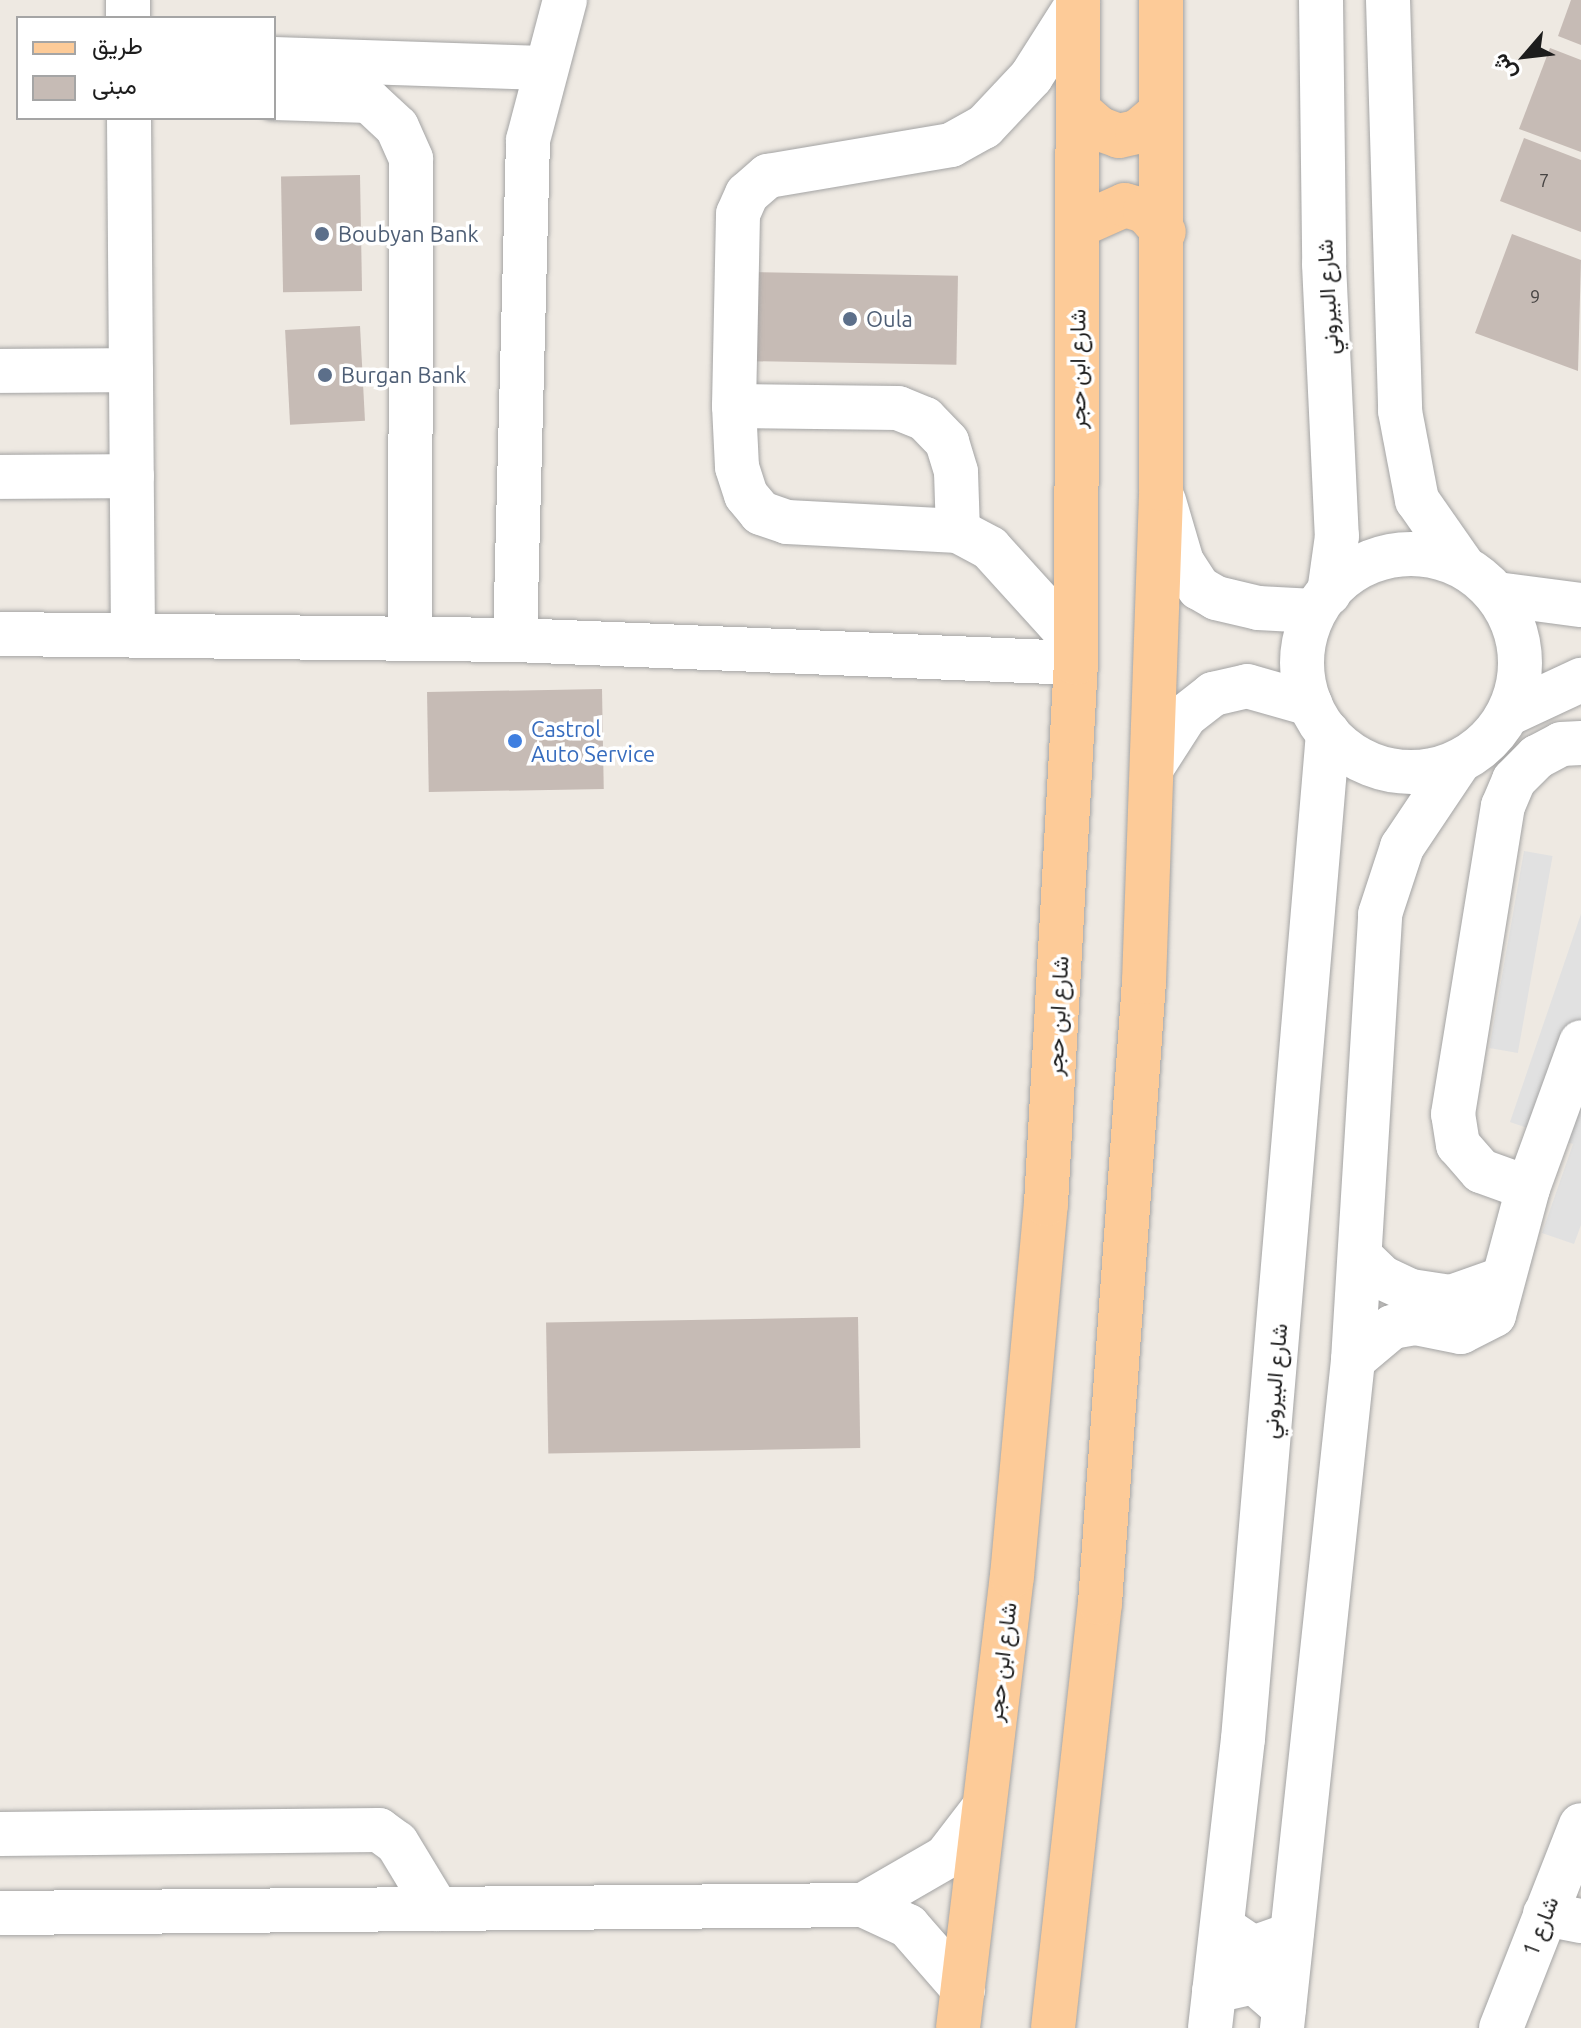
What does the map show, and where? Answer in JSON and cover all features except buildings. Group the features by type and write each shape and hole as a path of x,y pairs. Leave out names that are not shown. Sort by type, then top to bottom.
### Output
{"main road":[{"path":"1053,2028 1100,1603 1144,982 1161,489 1164,232 1161,0"},
{"name":"شارع ابن حجر","path":"960,2008 1012,1576 1046,1204 1076,653 1078,2"},
{"path":"1078,110 1100,129 1119,136 1137,132 1161,112"},
{"path":"1078,226 1125,205 1145,211 1164,232"}],"street":[{"path":"515,640 528,140 543,68 565,0"},
{"name":"شارع البيروني","path":"1321,0 1324,264 1337,536 1322,602"},
{"path":"1153,766 1185,716 1213,694 1247,686 1319,718 1355,756 1388,770 1424,771 1459,762 1488,742 1508,714 1521,674 1516,632 1497,594 1463,566 1417,500 1400,411 1388,0"},
{"path":"1076,653 990,548 958,531 787,522 761,513 746,495 737,467 734,406 738,214 747,194 768,176 951,145 984,127 1031,77 1078,2"},
{"path":"276,59 543,68"},
{"path":"276,98 369,101 397,127 411,159 410,639"},
{"path":"129,120 133,635"},
{"path":"0,371 131,370"},
{"path":"734,406 898,408 925,419 947,442 956,472 958,531"},
{"path":"0,477 132,476"},
{"path":"1161,489 1182,562 1199,588 1216,598 1258,608 1322,602"},
{"path":"1319,718 1302,673 1304,641 1322,602 1342,577 1380,557 1423,553 1463,566"},
{"path":"1497,594 1581,605"},
{"path":"0,634 515,640 1076,653"},
{"path":"1508,714 1581,680"},
{"name":"شارع البيروني","path":"1212,2010 1243,1739 1319,718"},
{"path":"1528,1188 1481,1171 1458,1145 1453,1114 1503,806 1514,780 1537,757 1561,744 1581,743"},
{"path":"1283,2018 1353,1360 1380,914 1402,847 1459,762"},
{"path":"1353,1360 1392,1327 1415,1323 1461,1332 1494,1315 1528,1188 1581,1042"},
{"path":"1360,1256 1383,1278 1411,1291 1451,1297 1502,1279"},
{"path":"863,1905 946,1857 982,1810"},
{"name":"شارع 1","path":"1501,2028 1563,1918 1581,1825"},
{"path":"0,1834 379,1830 397,1843 437,1909"},
{"path":"0,1913 863,1905 908,1926 960,2008"},
{"path":"1222,1927 1253,1948 1292,1934"},
{"path":"1212,2010 1254,1982 1283,2018"}],"shaded area":[{"path":"1524,851 1553,856 1518,1053 1489,1048"},
{"path":"1581,914 1581,1225 1574,1244 1542,1233 1573,1144 1510,1122"}],"place":[{"name":"Boubyan Bank","path":"322,234"},
{"name":"Oula","path":"850,319"},
{"name":"Burgan Bank","path":"325,375"},
{"name":"Castrol Auto Service","path":"515,741"}]}
